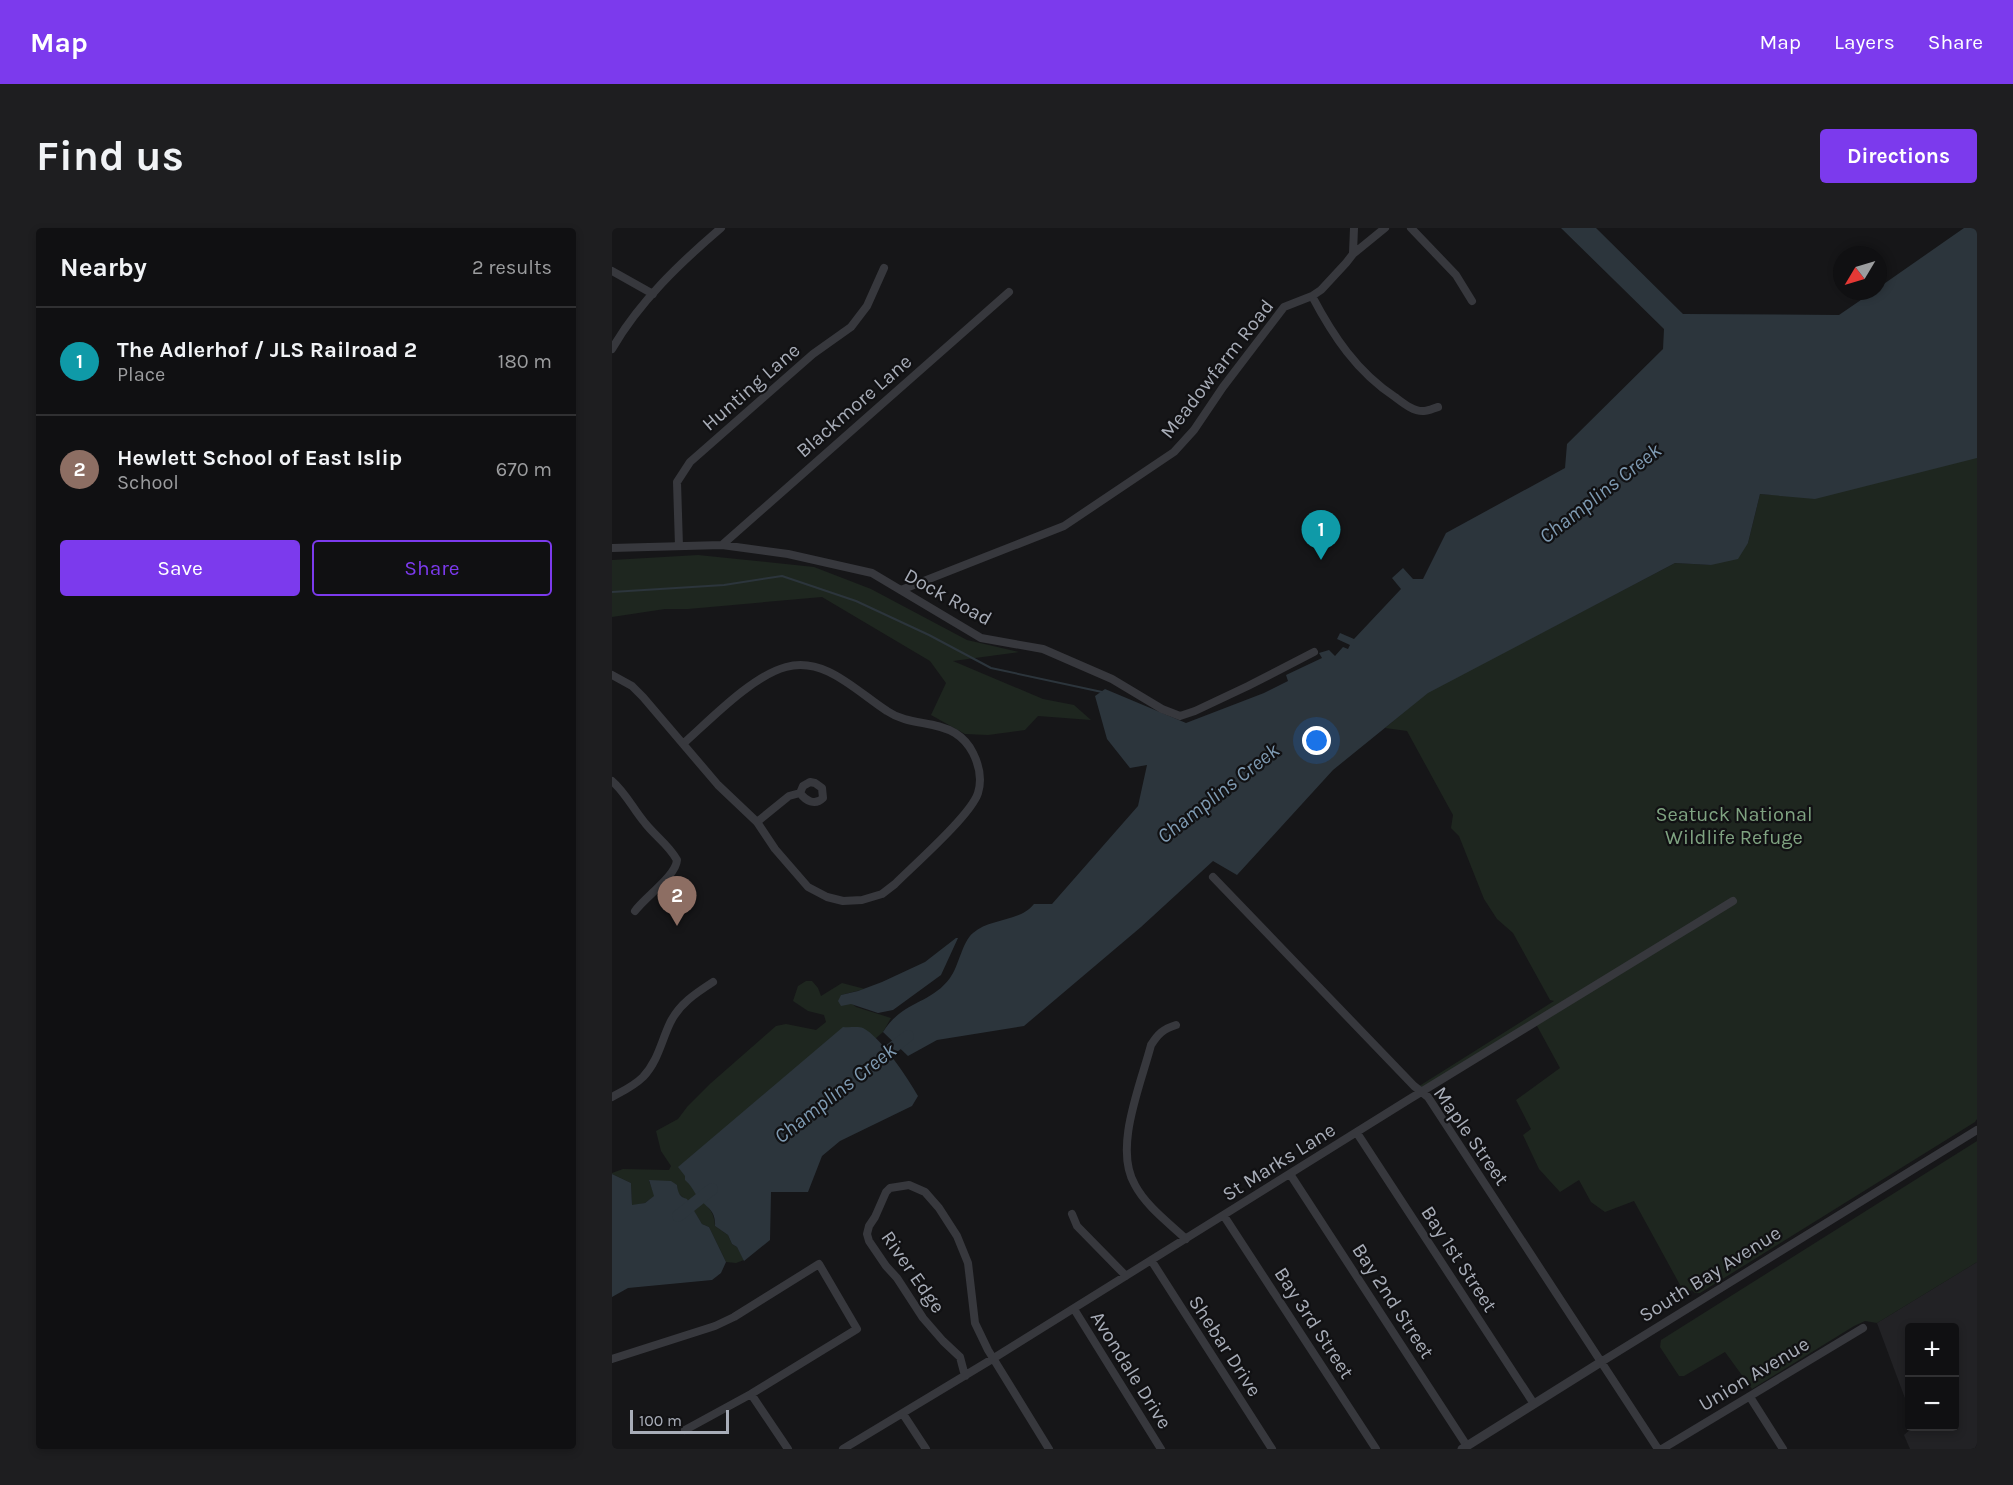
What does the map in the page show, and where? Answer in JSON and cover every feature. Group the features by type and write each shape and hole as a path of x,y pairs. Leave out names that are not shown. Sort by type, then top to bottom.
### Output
{"street":[{"path":"612,349 624,328 666,279 721,228"},
{"name":"Meadowfarm Road","path":"901,590 1064,526 1174,452 1194,430 1223,387 1284,307 1312,296 1346,264 1353,254 1385,228"},
{"path":"1411,228 1456,275 1472,301"},
{"path":"1353,230 1353,254"},
{"name":"Hunting Lane","path":"679,546 678,482 690,462 813,354 850,327 867,306 884,268"},
{"path":"612,271 653,294"},
{"name":"Blackmore Lane","path":"722,545 1009,292"},
{"path":"1312,296 1346,352 1378,386 1417,410 1424,411 1438,407"},
{"name":"Dock Road","path":"612,548 722,545 788,554 872,573 981,638 1043,649 1112,679 1162,709 1179,716 1226,696 1314,652"},
{"path":"612,675 632,686 644,697 718,785 757,822 775,849 808,886 827,897 843,901 862,900 882,894 895,884 968,811 978,793 980,775 976,759 969,745 958,735 944,727 901,719 829,672 815,666 787,666 771,672 753,684 684,743"},
{"path":"612,781 631,801 647,826 667,845 677,860 675,870 634,911"},
{"path":"757,822 789,796 800,793"},
{"name":"Maple Street","path":"1213,877 1414,1086 1428,1097 1657,1448"},
{"name":"St Marks Lane","path":"843,1449 1074,1309 1733,901"},
{"path":"612,1097 631,1088 645,1074 657,1058 670,1023 679,1009 688,999 713,982"},
{"path":"1176,1025 1158,1034 1151,1045 1125,1148 1127,1167 1134,1184 1143,1197 1185,1239"},
{"name":"South Bay Avenue","path":"1465,1447 1977,1130"},
{"name":"Bay 1st Street","path":"1357,1133 1534,1404"},
{"name":"Bay 2nd Street","path":"1290,1174 1465,1447"},
{"name":"River Edge","path":"965,1376 960,1357 923,1318 897,1278 868,1242 869,1226 890,1188 909,1185 918,1187 939,1208 957,1236 968,1263 975,1323 994,1358"},
{"path":"1072,1214 1077,1226 1126,1276"},
{"name":"Bay 3rd Street","path":"1224,1216 1376,1449"},
{"name":"Shebar Drive","path":"1151,1260 1272,1449"},
{"path":"612,1359 715,1326 734,1317 819,1264 857,1329 751,1394 685,1430"},
{"name":"Avondale Drive","path":"1074,1309 1161,1449"},
{"name":"Union Avenue","path":"1657,1448 1750,1397 1863,1328"},
{"path":"994,1358 1049,1449"},
{"path":"751,1394 788,1449"},
{"path":"1750,1397 1783,1449"},
{"path":"903,1414 926,1449"}],"shaded area":[{"path":"1977,1262 1977,1449 1910,1449 1904,1435 1908,1431 1959,1431 1959,1323 1905,1323 1905,1398 1877,1323"}],"green space":[{"name":"Seatuck National Wildlife Refuge","path":"1977,457 1977,1119 1700,1293 1692,1290 1685,1294 1634,1201 1605,1212 1591,1202 1579,1180 1560,1192 1539,1169 1523,1135 1531,1129 1516,1100 1560,1068 1536,1024 1425,1091 1416,1088 1554,1001 1550,1000 1513,933 1497,919 1484,899 1459,836 1451,828 1453,815 1407,731 1385,728 1428,692 1675,563 1711,565 1748,543 1760,494 1772,495"},
{"path":"698,555 814,567 871,589 967,640 1019,652 953,661 1043,699 1074,705 1091,720 1038,716 1025,730 988,735 965,734 931,715 946,683 930,661 822,597 665,609 612,617 612,560"},
{"path":"806,981 812,981 821,996 842,983 865,989 841,995 856,1007 891,1018 883,1032 875,1039 862,1028 692,1185 710,1209 715,1226 728,1235 744,1260 736,1263 726,1262 709,1227 702,1224 688,1202 678,1193 677,1185 649,1181 655,1196 645,1203 632,1206 631,1183 612,1173 623,1169 669,1170 671,1166 661,1151 656,1131 678,1119 711,1083 776,1026 786,1024 816,1030 826,1022 824,1015 808,1011 793,1001 798,986"},
{"path":"1977,1141 1977,1262 1877,1323 1865,1321 1854,1326 1752,1389 1725,1352 1684,1376 1679,1376 1660,1347 1661,1340"}],"water":[{"path":"1561,228 1596,228 1683,314 1839,315 1861,300 1887,300 1887,282 1964,228 1977,228 1977,458 1815,499 1760,494 1748,543 1738,559 1711,565 1675,563 1428,693 1333,770 1237,875 1213,861 1141,927 1024,1026 937,1040 908,1056 883,1032 899,1014 942,987 953,973 966,942 973,933 980,928 1021,914 1034,904 1052,904 1138,806 1147,765 1130,768 1107,739 1095,696 1105,689 1186,723 1264,693 1288,681 1286,675 1322,658 1319,653 1329,650 1335,656 1343,647 1348,649 1350,645 1337,639 1340,633 1354,639 1401,589 1392,578 1403,568 1413,579 1423,579 1446,533 1565,468 1567,444 1663,349 1664,329"},
{"path":"958,938 941,975 893,1010 878,1013 851,1004 841,1006 838,1001 841,995 882,982 925,962"},
{"path":"843,1027 861,1027 878,1040 894,1059 918,1096 912,1106 840,1141 822,1156 808,1192 771,1192 770,1240 744,1261 728,1235 715,1226 712,1212 697,1196 678,1167"},
{"path":"612,1174 631,1183 632,1205 645,1203 654,1196 649,1180 671,1181 677,1185 678,1192 687,1199 702,1224 709,1227 711,1231 726,1262 721,1273 712,1280 628,1288 612,1297"}],"waterway":[{"path":"612,592 724,585 782,576 856,601 929,635 991,668 1102,692"},
{"name":"Champlins Creek","path":"874,1062 908,1036"},
{"name":"Champlins Creek","path":"678,1216 712,1189"}],"place":[{"name":"The Adlerhof / JLS Railroad 2","path":"1321,560"},
{"name":"Hewlett School of East Islip","path":"677,926"}]}
